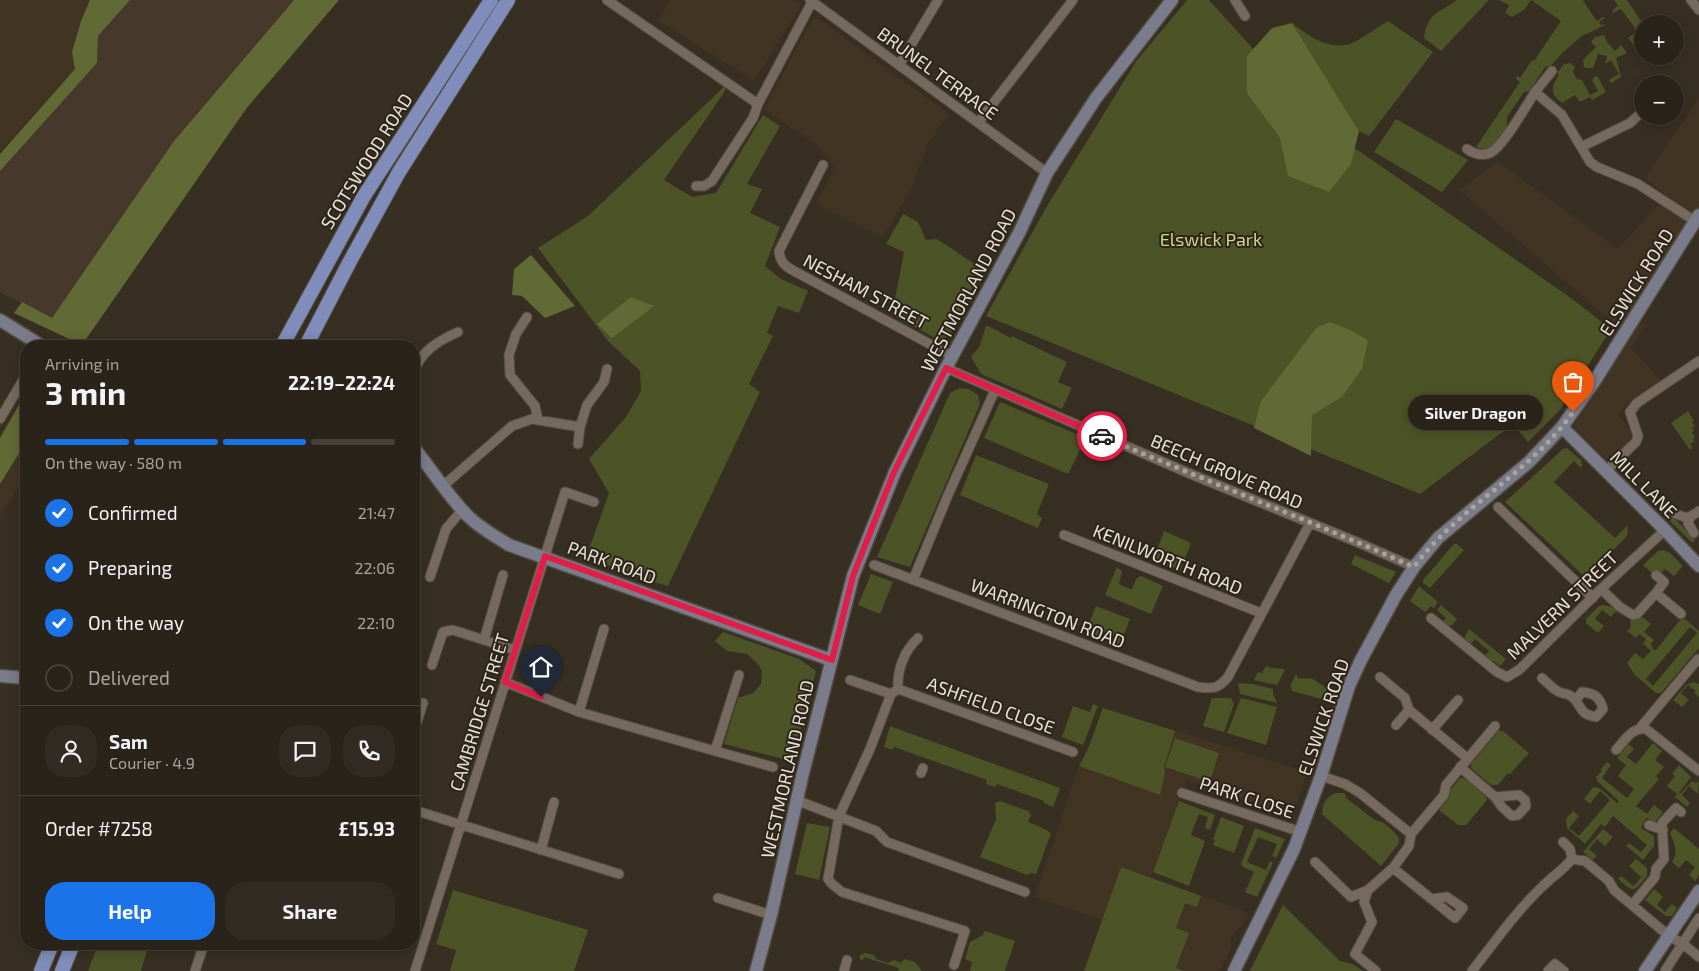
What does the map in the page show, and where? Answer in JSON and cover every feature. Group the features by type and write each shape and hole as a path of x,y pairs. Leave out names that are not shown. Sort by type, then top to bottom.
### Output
{"main road":[{"name":"SCOTSWOOD ROAD","path":"285,340 364,196 491,0"},
{"name":"SCOTSWOOD ROAD","path":"309,340 399,172 508,0"},
{"path":"41,971 50,950"},
{"path":"62,971 71,950"}],"street":[{"path":"607,0 758,104"},
{"path":"899,65 938,0"},
{"path":"978,122 1073,0"},
{"name":"WESTMORLAND ROAD","path":"756,971 771,915 796,800 853,576 894,472 952,356 1018,233 1047,173 1096,98 1172,0"},
{"path":"1235,0 1245,16"},
{"path":"1691,0 1699,10"},
{"path":"696,186 704,186 712,181 753,118 758,104 811,1"},
{"name":"BRUNEL TERRACE","path":"811,1 1047,173"},
{"path":"1467,149 1481,155 1490,153 1499,146 1535,92 1552,71"},
{"path":"1535,92 1562,115 1586,157 1597,167 1638,184 1697,218"},
{"path":"1581,147 1634,119"},
{"name":"NESHAM STREET","path":"823,164 779,251 779,258 784,265 794,271 952,356"},
{"name":"ELSWICK ROAD","path":"1234,971 1273,895 1301,832 1321,776 1349,686 1382,618 1426,550 1444,531 1529,462 1562,427 1594,382 1697,218"},
{"path":"527,317 516,334 509,355 510,375 535,406 538,420"},
{"path":"0,320 32,340"},
{"path":"420,359 428,349 436,343 458,332"},
{"path":"1606,471 1636,442 1638,436 1630,412 1637,403 1699,361"},
{"name":"BEECH GROVE ROAD","path":"946,368 1175,468 1414,567"},
{"path":"578,444 580,427 587,405 604,382 607,369"},
{"path":"0,419 20,385"},
{"path":"913,580 995,390"},
{"path":"443,486 512,426 532,419 580,427"},
{"name":"MILL LANE","path":"1562,427 1699,566"},
{"name":"PARK ROAD","path":"420,456 462,510 489,533 509,545 545,556 832,660"},
{"name":"CAMBRIDGE STREET","path":"415,971 565,492 594,502"},
{"path":"1498,507 1593,598"},
{"path":"430,577 446,529 462,510"},
{"path":"1694,533 1688,523 1690,518 1699,511"},
{"path":"1674,513 1684,518 1690,518"},
{"path":"1261,613 1310,523"},
{"name":"MALVERN STREET","path":"1431,618 1497,672 1506,677 1519,670 1601,589 1665,530"},
{"name":"KENILWORTH ROAD","path":"1064,534 1261,613"},
{"name":"WARRINGTON ROAD","path":"874,565 1198,687 1211,689 1221,685 1228,677 1261,613"},
{"path":"484,640 503,575"},
{"path":"1601,589 1620,607 1633,615 1637,614 1664,582 1656,575"},
{"path":"1656,592 1681,614"},
{"path":"579,712 604,629"},
{"path":"432,665 443,632 453,630 515,650"},
{"path":"918,638 908,647 897,677 894,692 870,750 839,816 828,879 842,892 965,931 954,965"},
{"path":"1616,750 1632,731 1640,728 1699,661"},
{"path":"715,751 739,675"},
{"path":"0,676 20,678"},
{"path":"1380,677 1405,698 1409,710 1468,758"},
{"path":"1542,678 1560,693 1568,693 1576,700"},
{"name":"ASHFIELD CLOSE","path":"850,680 894,692 1072,752"},
{"path":"505,682 579,712 773,767"},
{"path":"1432,730 1458,700"},
{"path":"420,712 423,703"},
{"path":"1396,725 1409,710"},
{"path":"1315,862 1351,897 1368,890 1393,868 1409,846 1410,834 1444,795 1446,785 1495,726"},
{"path":"1640,728 1646,729 1699,771"},
{"path":"1460,767 1495,796"},
{"path":"1321,776 1345,784 1360,793 1410,834"},
{"name":"PARK CLOSE","path":"1182,793 1301,832"},
{"path":"796,800 876,831 887,842 1025,892"},
{"path":"541,850 554,802"},
{"path":"1632,905 1655,877 1656,869 1664,859 1662,824 1676,808 1681,812"},
{"path":"420,812 619,874"},
{"path":"1650,825 1663,830"},
{"path":"1563,842 1570,848 1572,859"},
{"path":"1572,859 1585,861 1609,881 1614,890 1669,936 1699,957"},
{"path":"1472,971 1518,913 1572,859"},
{"path":"1393,868 1431,899"},
{"path":"1368,890 1364,902 1372,922 1355,954 1376,971"},
{"path":"1645,971 1699,891"},
{"path":"718,898 771,915"},
{"path":"1665,971 1699,918"},
{"path":"195,971 202,950"},
{"path":"844,971 847,960"},
{"path":"1548,971 1555,964 1564,971"}],"shaded area":[{"path":"0,0 119,0 75,69 0,152"},
{"path":"130,0 294,0 174,141 52,319 0,292 0,170 97,63 98,36"},
{"path":"671,0 793,0 801,5 754,81 658,20"},
{"path":"819,19 949,114 928,143 911,189 883,237 816,204 835,168 820,147 764,109 812,20"},
{"path":"1699,98 1699,212 1631,316 1645,325 1631,348 1661,380 1628,403 1619,415 1636,439 1606,459 1573,426 1629,336 1459,190 1498,162 1618,249 1667,196 1645,178 1681,125 1684,125 1684,120"},
{"path":"20,400 20,483 0,518 0,435"},
{"path":"1103,708 1307,772 1292,817 1187,780 1151,877 1249,913 1241,927 1233,934 1230,940 1232,947 1219,971 1084,971 1102,920 1035,897 1079,766 1088,749"}],"green space":[{"path":"90,0 130,0 98,36 97,63 0,171 0,154 75,69 72,52 81,21"},
{"path":"294,0 339,0 246,109 85,340 71,340 14,313 22,302 52,318 174,141"},
{"name":"Elswick Park","path":"1187,0 1209,0 1323,126 1568,296 1606,325 1609,332 1560,410 1528,442 1513,424 1420,494 986,316 1047,206 1137,60"},
{"path":"1457,0 1489,0 1441,51 1424,38 1426,29 1435,14"},
{"path":"1499,0 1531,0 1524,10 1512,17 1505,13 1509,5"},
{"path":"1531,0 1584,0 1597,21 1603,17 1605,18 1599,22 1601,25 1607,24 1582,36 1562,53 1549,68 1546,66 1529,91 1524,92 1507,117 1507,131 1491,149 1485,150 1476,147 1520,82 1516,79 1517,76 1520,78 1532,60 1534,61 1561,21"},
{"path":"1614,0 1627,0 1637,15 1634,15 1634,27 1621,9 1613,13 1612,11 1618,6"},
{"path":"1388,21 1433,52 1369,136 1359,131 1292,23 1319,41 1342,45 1350,44 1364,37"},
{"path":"1292,23 1359,131 1351,164 1329,192 1288,176 1280,138 1247,93 1247,56 1272,28"},
{"path":"1634,33 1634,46 1628,38"},
{"path":"1604,35 1615,51 1621,45 1627,53 1616,58 1621,77 1611,83 1609,80 1619,74 1611,60 1605,64 1607,56 1598,54 1593,68 1584,67 1583,60 1596,47 1591,42 1595,37"},
{"path":"1570,63 1575,67 1573,72 1577,79 1582,80 1590,95 1598,91 1592,80 1595,76 1598,77 1606,92 1592,100 1590,97 1580,102 1575,95 1562,103 1558,100 1553,90 1554,82 1559,75 1557,73 1564,64"},
{"path":"725,86 725,91 664,180 692,197 716,193 763,115 780,126 747,184 762,189 750,213 780,227 765,266 781,279 808,291 799,313 778,306 767,333 773,336 749,384 760,392 668,586 640,578 586,557 609,493 589,459 626,417 641,391 640,371 608,341 538,248 588,216"},
{"path":"1396,119 1468,160 1442,192 1374,152"},
{"path":"903,214 918,222 926,240 937,239 976,265 979,272 951,334 939,340 892,315 904,252 886,244"},
{"path":"531,255 575,306 545,318 522,296 512,295 514,269"},
{"path":"631,297 654,306 612,338 597,324"},
{"path":"1330,322 1368,340 1362,369 1342,397 1312,415 1311,456 1254,428 1261,401 1316,328"},
{"path":"986,325 1067,362 1058,382 1072,388 1062,409 981,374 971,357 980,346"},
{"path":"960,388 969,389 978,395 980,404 910,567 877,557 950,393"},
{"path":"1000,402 1086,438 1068,474 984,438"},
{"path":"20,403 20,452 0,484 0,438"},
{"path":"1688,411 1695,426 1692,428 1694,430 1692,433 1695,437 1693,439 1694,442 1690,444 1692,448 1690,450 1671,423"},
{"path":"1567,448 1581,460 1581,468 1574,461 1554,482 1615,538 1628,525 1627,536 1586,578 1505,502 1563,449"},
{"path":"976,455 1049,484 1037,514 1042,518 1038,528 960,495"},
{"path":"1667,514 1670,514 1695,539 1694,542 1691,542 1666,517"},
{"path":"1164,531 1191,543 1180,571 1153,560"},
{"path":"1454,544 1457,544 1464,550 1430,588 1423,583 1423,580"},
{"path":"1664,550 1670,553 1683,566 1674,576 1665,569 1661,573 1657,570 1653,574 1643,565 1658,551"},
{"path":"1355,555 1396,572 1389,583 1351,564"},
{"path":"1117,567 1122,571 1119,584 1130,589 1132,589 1136,579 1141,576 1163,586 1151,614 1105,595"},
{"path":"871,574 893,582 880,614 858,605"},
{"path":"1419,586 1438,602 1434,608 1431,606 1425,612 1410,601"},
{"path":"1441,605 1457,619 1452,625 1445,626 1441,623 1446,618 1437,610"},
{"path":"1603,605 1617,610 1611,617 1602,610 1595,619 1604,626 1598,633 1586,623 1586,619 1599,606"},
{"path":"1096,606 1130,619 1120,645 1086,632"},
{"path":"1642,617 1651,624 1644,632 1654,640 1651,643 1653,650 1656,650 1680,620 1685,619 1699,631 1699,648 1661,693 1656,693 1635,675 1627,663 1635,653 1643,659 1651,651 1643,644 1646,639 1639,634 1636,638 1627,631 1631,627 1630,619","holes":["1690,627 1697,633 1653,686 1646,679"]},
{"path":"1469,629 1506,659 1500,666 1484,657 1489,651 1475,639 1470,645 1465,639"},
{"path":"723,632 799,659 816,671 792,761 724,744 738,698 753,693 761,684 762,671 758,664 747,654 727,651 715,641"},
{"path":"1266,666 1285,670 1277,685 1254,680 1258,672 1262,673"},
{"path":"1296,674 1298,678 1313,679 1332,692 1329,701 1292,691 1290,686"},
{"path":"1693,682 1699,684 1699,697 1694,693 1696,691 1688,685 1681,693 1689,700 1682,707 1673,700 1686,685"},
{"path":"1238,683 1273,689 1277,703 1240,694"},
{"path":"1212,698 1231,698 1234,704 1224,732 1203,726"},
{"path":"1241,698 1277,707 1266,745 1227,733"},
{"path":"1093,704 1098,706 1083,745 1062,737 1073,706 1090,712"},
{"path":"1103,708 1175,731 1164,767 1165,772 1160,795 1079,766 1088,749"},
{"path":"890,726 1060,788 1053,807 1044,803 1044,801 997,784 995,787 986,784 987,780 894,747 892,750 884,747"},
{"path":"1498,731 1503,731 1529,753 1498,785 1491,785 1471,768 1471,764"},
{"path":"1175,738 1219,753 1210,782 1165,767"},
{"path":"1653,743 1662,751 1655,760 1664,767 1656,776 1659,779 1636,806 1647,814 1654,805 1663,812 1655,822 1646,818 1641,828 1654,836 1654,846 1643,860 1626,846 1629,843 1641,852 1647,845 1613,816 1605,827 1601,824 1585,844 1567,828 1566,819 1573,811 1579,816 1569,828 1579,836 1610,800 1600,791 1590,804 1584,799 1593,787 1599,788 1617,803 1619,801 1597,781 1596,777 1607,762 1611,765 1602,778 1627,798 1634,789 1618,776 1626,765 1617,758 1628,744 1634,749 1627,757 1636,764"},
{"path":"1679,765 1691,777 1680,794 1692,781 1695,783 1699,782 1698,794 1689,786 1682,795 1690,803 1687,807 1675,797 1677,794 1667,786 1675,776 1672,774"},
{"path":"1460,778 1474,785 1486,796 1487,800 1466,825 1458,825 1439,810 1450,796 1450,790"},
{"path":"1336,793 1345,793 1346,798 1375,820 1389,827 1399,838 1399,843 1381,866 1322,814 1326,801"},
{"path":"1000,801 1028,811 1031,815 1028,822 1051,833 1036,874 1031,873 1027,875 980,857 996,819 995,803"},
{"path":"1179,801 1215,815 1210,830 1205,828 1208,817 1199,814 1191,835 1205,841 1189,886 1153,872"},
{"path":"1221,817 1244,826 1234,853 1213,845 1215,840 1213,839"},
{"path":"807,823 830,827 819,880 795,874"},
{"path":"1255,828 1285,839 1276,858 1272,856 1277,844 1258,837 1247,862 1266,870 1270,861 1273,863 1257,897 1245,892 1254,872 1243,867 1241,864"},
{"path":"1674,828 1699,849 1699,875 1695,881 1689,875 1695,867 1686,860 1679,868 1672,862 1675,851 1670,833"},
{"path":"1603,829 1613,837 1605,846 1597,839 1589,849 1597,856 1593,860 1583,852"},
{"path":"1636,859 1647,868 1647,876 1636,888 1631,889 1618,879 1621,876 1634,886 1641,877 1629,866"},
{"path":"1121,867 1201,896 1197,907 1185,903 1176,928 1189,933 1176,968 1184,971 1084,971"},
{"path":"1654,889 1663,897 1657,905 1665,912 1672,904 1677,908 1672,916 1666,916 1645,900"},
{"path":"453,890 588,930 574,971 450,971 456,950 436,944"},
{"path":"1283,905 1340,961 1353,964 1363,971 1250,971"},
{"path":"985,931 1015,941 1005,971 970,971 972,962 965,959 970,942 983,935"},
{"path":"96,950 147,950 141,971 88,971"},
{"path":"865,953 874,955 876,959 888,963 894,960 901,963 904,959 915,962 922,971 898,971 899,968 864,957 861,960 859,956"}],"way so far":[{"path":"1102,436 1414,567 1426,550 1451,525 1529,462 1562,427 1573,412"}],"place":[{"name":"Silver Dragon","path":"1573,412"}],"route":[{"path":"541,697 505,682 545,556 832,660 853,576 894,472 946,368 1102,436"}]}
